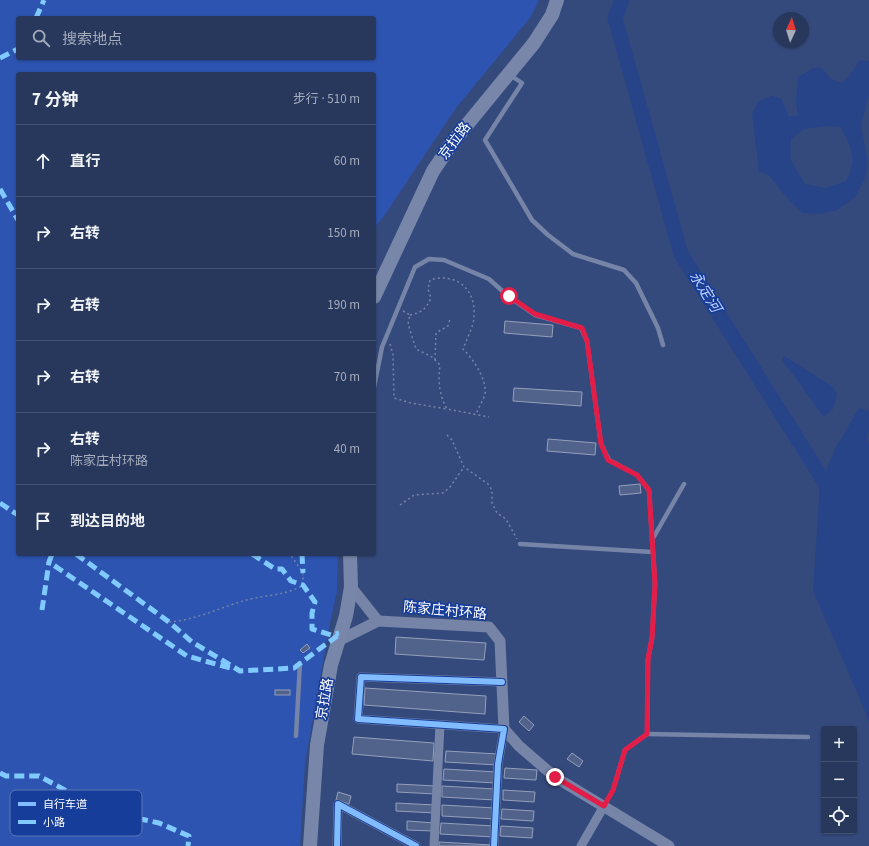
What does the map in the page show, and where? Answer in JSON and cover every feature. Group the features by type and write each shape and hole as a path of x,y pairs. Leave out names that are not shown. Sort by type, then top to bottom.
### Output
{"highway":[{"name":"京拉路","path":"376,293 433,171 452,143 534,43 552,15 557,0"},
{"name":"京拉路","path":"310,846 317,745 331,665 346,616 351,587 350,556"}],"street":[{"path":"338,641 378,621 351,587"},
{"name":"陈家庄村环路","path":"378,621 490,627 500,641 504,729"},
{"path":"502,682 361,677 358,719 504,729 519,746 555,777 669,846"},
{"path":"434,846 440,725"},
{"path":"494,846 498,764 504,729"},
{"path":"337,846 338,804 416,846"},
{"path":"581,846 604,806"}],"lane":[{"path":"509,74 522,83 485,140 532,220 548,235 573,254 624,270 636,283 658,328 663,345"},
{"path":"376,377 382,347 415,267 429,259 444,260 489,279 509,296 535,314 582,328 587,341 601,444 608,460 637,475 649,490 655,584 652,638 648,659 647,734"},
{"path":"652,540 684,484"},
{"path":"520,544 652,552"},
{"path":"296,736 300,663"},
{"path":"604,806 613,790 625,750 647,734 808,737"}],"path":[{"path":"398,308 410,315 419,314 428,305 431,298 428,289 430,280 440,277 455,280 468,289 474,304 474,317 463,348 474,360 485,390 476,415"},
{"path":"402,318 405,312"},
{"path":"410,315 408,324 416,349 435,360 440,365 438,384 443,402 448,409"},
{"path":"435,360 436,333 448,326 450,319"},
{"path":"390,343 394,398 411,403 489,417"},
{"path":"446,435 452,440 464,467 488,484 492,490 492,503 497,513 506,519 520,544"},
{"path":"400,505 414,495 444,493 464,467"},
{"path":"169,622 192,619 244,600 295,590 303,585 303,573 291,556"}],"shaded area":[{"path":"0,0 539,0 530,18 456,108 384,216 376,226 376,72 16,72 16,556 338,556 337,592 305,763 300,846 0,846"},
{"path":"860,60 869,61 869,95 861,125 868,163 865,179 855,197 837,210 820,214 802,213 781,191 769,175 759,172 752,113 759,101 772,96 781,98 789,116 798,116 796,101 798,77 813,68 822,68 831,79 842,83 850,75","holes":["828,126 841,127 852,154 852,166 846,181 826,188 805,184 791,160 791,139 804,129"]},
{"path":"784,356 832,386 837,394 833,409 824,417 782,360"},
{"path":"859,408 869,411 869,432 867,436 869,445 869,723 813,591 820,483 836,447"}],"building":[{"path":"505,321 553,325 552,337 504,333"},
{"path":"514,388 582,392 581,406 513,401"},
{"path":"548,439 596,443 595,455 547,451"},
{"path":"640,484 641,493 620,495 619,486"},
{"path":"396,637 486,643 484,660 395,654"},
{"path":"307,644 310,648 303,653 300,650"},
{"path":"365,688 486,696 485,714 364,705"},
{"path":"275,690 290,690 290,695 275,695"},
{"path":"524,716 534,725 529,731 519,722"},
{"path":"354,737 434,743 433,761 352,754"},
{"path":"446,751 498,754 498,765 445,762"},
{"path":"572,753 583,761 579,767 567,759"},
{"path":"505,768 537,770 536,780 504,778"},
{"path":"444,769 497,772 496,783 443,780"},
{"path":"397,784 436,786 436,794 397,792"},
{"path":"442,786 495,789 495,800 442,797"},
{"path":"503,790 535,792 534,802 503,800"},
{"path":"338,792 351,796 349,804 336,800"},
{"path":"396,803 435,805 435,813 396,811"},
{"path":"442,805 495,808 495,819 442,816"},
{"path":"502,809 534,811 533,821 501,819"},
{"path":"407,821 435,823 434,831 407,830"},
{"path":"441,823 494,826 494,837 440,834"},
{"path":"501,826 533,828 532,838 500,836"},
{"path":"439,842 492,845 492,846 439,846"}],"waterway":[{"name":"永定河","path":"622,0 615,18 681,254 832,494"}],"marked path":[{"path":"37,16 44,0"},
{"path":"0,58 16,50"},
{"path":"0,189 16,217"},
{"path":"0,503 16,514"},
{"path":"51,556 49,562 187,656 230,668"},
{"path":"79,556 169,622 192,642 240,671 294,668 341,633"},
{"path":"255,556 275,569 282,569 291,581 303,585 315,602 312,613 312,629 331,635 339,633"},
{"path":"302,556 303,573"},
{"path":"42,610 49,562"},
{"path":"0,773 6,776 39,776 65,790"},
{"path":"142,819 159,823 189,836 188,846"}],"cycle path":[{"path":"494,846 498,764 504,729 358,719 361,677 502,682"},
{"path":"337,846 338,804 416,846"}],"route":[{"path":"509,296 535,314 582,328 587,341 601,444 608,460 637,475 649,490 652,558 655,584 652,638 648,659 647,734 625,750 613,790 604,806 555,777"}]}
